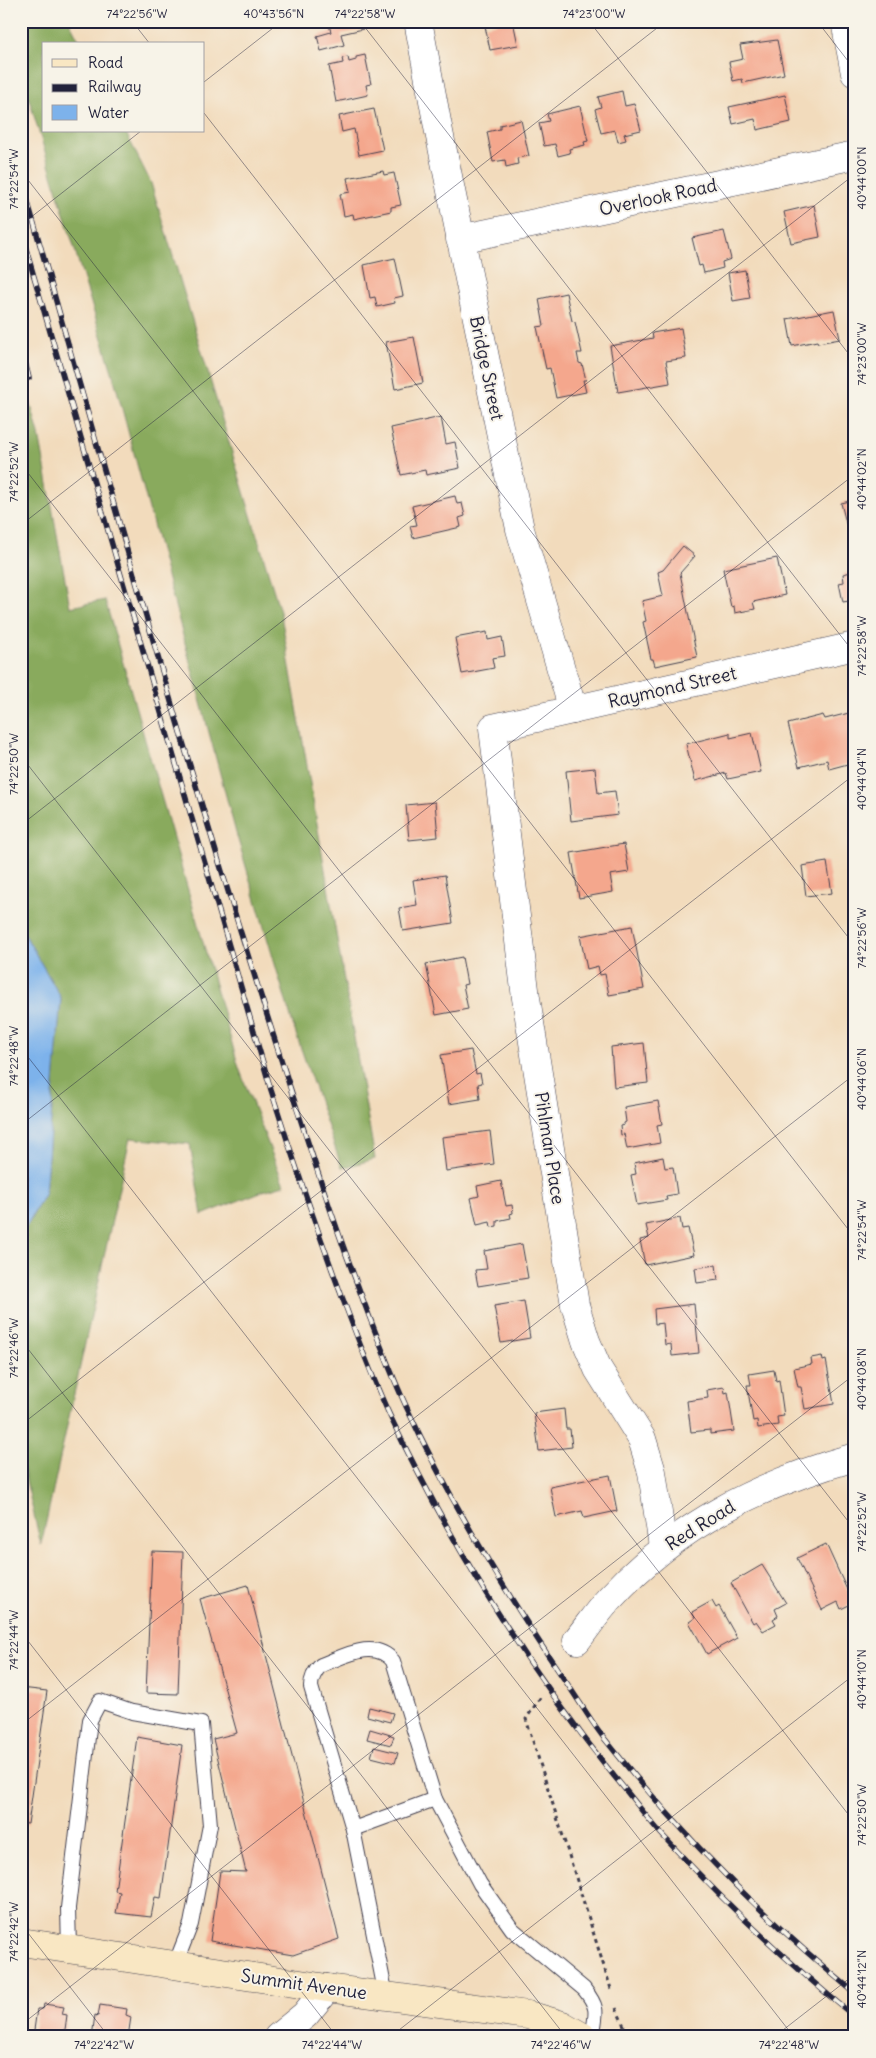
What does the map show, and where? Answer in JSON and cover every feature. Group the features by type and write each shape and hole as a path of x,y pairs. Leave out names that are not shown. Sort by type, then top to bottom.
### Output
{"street":[{"name":"Bridge Street","path":"418,21 460,239 520,528 573,710"},
{"path":"845,21 855,73"},
{"name":"Overlook Road","path":"460,239 855,155"},
{"name":"Raymond Street","path":"494,731 494,728 855,646"},
{"name":"Pihlman Place","path":"494,731 526,998 575,1305 586,1341 598,1369 642,1439 652,1472 663,1547"},
{"name":"Red Road","path":"577,1640 609,1599 663,1547 702,1520 748,1495 813,1469 855,1456"},
{"name":"Summit Avenue","path":"21,1942 546,2019 562,2025 583,2037"},
{"path":"278,2037 306,2015 326,1988"}],"lane":[{"path":"386,1996 353,1828 310,1688 315,1670 321,1665 366,1649 389,1656 393,1660 435,1799 480,1884 512,1929 584,1989 593,2000 597,2008 592,2037"},
{"path":"69,1949 68,1908 90,1720 100,1702 132,1712 202,1724 210,1825 191,1924 176,1965"},
{"path":"353,1828 435,1799"}],"path":[{"path":"540,1698 526,1719 612,1993"},
{"path":"615,2002 629,2037"}],"green space":[{"path":"21,21 69,21 80,42 42,42 42,132 126,132 151,183 281,615 375,1159 342,1168 294,1028 236,833 113,375 21,73"},
{"path":"21,370 39,434 70,607 105,600 239,1068 284,1185 263,1191 202,1215 190,1144 130,1138 41,1545 21,1459 21,1236 45,1193 61,998 21,928 21,735 24,733 21,725"}],"water":[{"path":"21,928 61,998 45,1193 21,1236"}],"building":[{"path":"328,21 361,21 363,29 341,34 344,45 321,51 317,36 331,32"},
{"path":"513,21 518,45 490,50 485,26"},
{"path":"777,40 784,74 743,83 742,79 733,81 729,62 743,59 740,45"},
{"path":"365,55 371,84 366,85 368,95 336,102 329,66 343,63 342,58 348,57 349,62 356,60 356,57"},
{"path":"622,91 625,106 634,104 641,130 624,134 626,140 618,142 615,130 601,133 595,109 601,107 598,97"},
{"path":"785,95 791,122 757,130 755,119 733,124 729,107"},
{"path":"580,106 588,141 584,142 585,145 569,149 570,153 558,156 555,144 544,146 539,123 549,121 547,114"},
{"path":"374,109 383,150 359,155 354,129 342,132 339,116"},
{"path":"521,120 529,156 517,158 518,164 506,167 505,160 493,162 487,132 500,129 500,125"},
{"path":"383,171 384,175 394,173 401,205 391,207 391,211 354,219 353,214 344,216 340,194 350,192 347,178"},
{"path":"814,205 820,237 791,243 784,212"},
{"path":"724,231 731,259 722,262 723,268 704,273 702,265 699,266 692,238"},
{"path":"395,258 403,296 394,298 395,303 377,307 375,297 370,298 364,265"},
{"path":"745,270 750,298 733,301 728,273"},
{"path":"566,293 582,353 577,353 586,380 583,380 586,392 556,398 550,368 546,369 537,327 544,326 539,299"},
{"path":"834,310 840,339 792,346 787,319"},
{"path":"681,328 686,358 666,361 670,383 618,392 610,346 653,338 652,333"},
{"path":"414,337 423,383 395,389 386,342"},
{"path":"441,417 446,444 455,442 460,468 426,475 425,470 401,475 391,428"},
{"path":"455,496 457,504 462,503 465,516 459,518 461,527 413,538 410,526 417,525 412,506"},
{"path":"855,500 855,525 847,527 841,503"},
{"path":"683,546 695,556 680,573 697,657 655,666 653,659 651,659 643,622 646,621 642,601 663,596 658,572 663,570"},
{"path":"777,558 785,595 753,602 755,609 735,613 734,606 731,607 723,569"},
{"path":"855,571 855,612 852,612 849,601 843,602 839,583 844,582 843,574"},
{"path":"487,632 488,640 502,637 505,656 492,658 494,668 462,674 455,638"},
{"path":"849,713 855,736 855,762 829,769 827,760 799,767 788,724 823,715 825,719"},
{"path":"730,733 730,738 752,733 761,772 728,779 726,773 695,781 686,744"},
{"path":"595,768 598,793 615,791 618,815 571,821 566,771"},
{"path":"435,802 438,837 409,840 406,805"},
{"path":"624,844 629,872 610,875 613,892 579,898 571,853"},
{"path":"827,862 832,893 806,896 802,866"},
{"path":"445,875 453,923 403,931 399,908 417,905 413,880"},
{"path":"632,926 644,989 609,995 605,974 600,975 598,966 587,969 580,936"},
{"path":"462,957 467,984 463,985 468,1009 436,1015 426,964"},
{"path":"644,1043 648,1083 614,1087 611,1047"},
{"path":"471,1050 476,1074 480,1073 482,1083 478,1084 480,1099 449,1104 441,1055"},
{"path":"658,1101 662,1124 657,1125 660,1143 627,1149 624,1134 621,1135 620,1126 626,1122 624,1107"},
{"path":"490,1131 494,1164 446,1171 442,1137"},
{"path":"663,1157 665,1168 673,1167 677,1194 666,1196 667,1200 637,1205 631,1175 636,1174 634,1163"},
{"path":"501,1181 506,1206 512,1205 513,1213 510,1214 511,1218 497,1221 497,1226 491,1227 490,1222 477,1225 471,1198 479,1196 477,1186"},
{"path":"680,1218 682,1229 688,1228 694,1255 645,1265 640,1240 649,1238 646,1225"},
{"path":"522,1244 528,1278 478,1286 475,1270 487,1269 484,1251"},
{"path":"716,1265 718,1280 697,1283 695,1268"},
{"path":"524,1301 530,1338 501,1343 494,1306"},
{"path":"694,1304 699,1353 672,1356 671,1344 665,1345 663,1323 655,1324 654,1309"},
{"path":"822,1356 823,1361 826,1360 834,1404 805,1409 801,1387 798,1387 794,1368 812,1364 811,1358"},
{"path":"774,1370 776,1381 779,1380 784,1416 777,1417 778,1425 758,1428 757,1420 753,1421 747,1385 751,1385 749,1374"},
{"path":"724,1387 725,1393 728,1392 734,1431 710,1434 710,1430 691,1432 687,1401 708,1398 707,1390"},
{"path":"564,1409 566,1429 570,1429 572,1447 539,1451 534,1413"},
{"path":"610,1475 617,1511 584,1518 582,1511 556,1517 550,1487"},
{"path":"826,1544 853,1603 841,1609 838,1602 822,1610 797,1558"},
{"path":"152,1551 183,1552 178,1694 146,1693"},
{"path":"762,1565 786,1603 775,1609 778,1616 773,1619 776,1624 763,1631 756,1621 753,1623 731,1583"},
{"path":"248,1585 339,1939 293,1955 210,1941 220,1871 246,1872 213,1739 237,1733 200,1599"},
{"path":"712,1601 716,1608 719,1606 737,1638 707,1654 689,1622 695,1618 692,1612"},
{"path":"21,1688 47,1691 28,1824 21,1823"},
{"path":"369,1707 393,1713 390,1722 367,1716"},
{"path":"370,1729 394,1736 391,1745 367,1739"},
{"path":"137,1737 182,1745 161,1898 155,1897 151,1917 116,1913 120,1892 115,1891"},
{"path":"374,1747 398,1753 395,1763 371,1757"},
{"path":"44,2004 64,2007 62,2014 67,2015 64,2037 33,2037 37,2009 43,2009"},
{"path":"100,2005 127,2009 126,2015 131,2017 128,2037 92,2037 95,2015 98,2016"}],"railway":[{"path":"21,178 156,651 241,933 332,1214 374,1330 406,1406 441,1477 479,1546 604,1738 661,1807 723,1872 787,1935 855,1993"},
{"path":"21,232 271,1090 329,1262 362,1351 390,1416 413,1464 464,1557 520,1647 581,1734 651,1822 686,1861 780,1953 855,2017"},
{"path":"21,346 29,378"}]}
